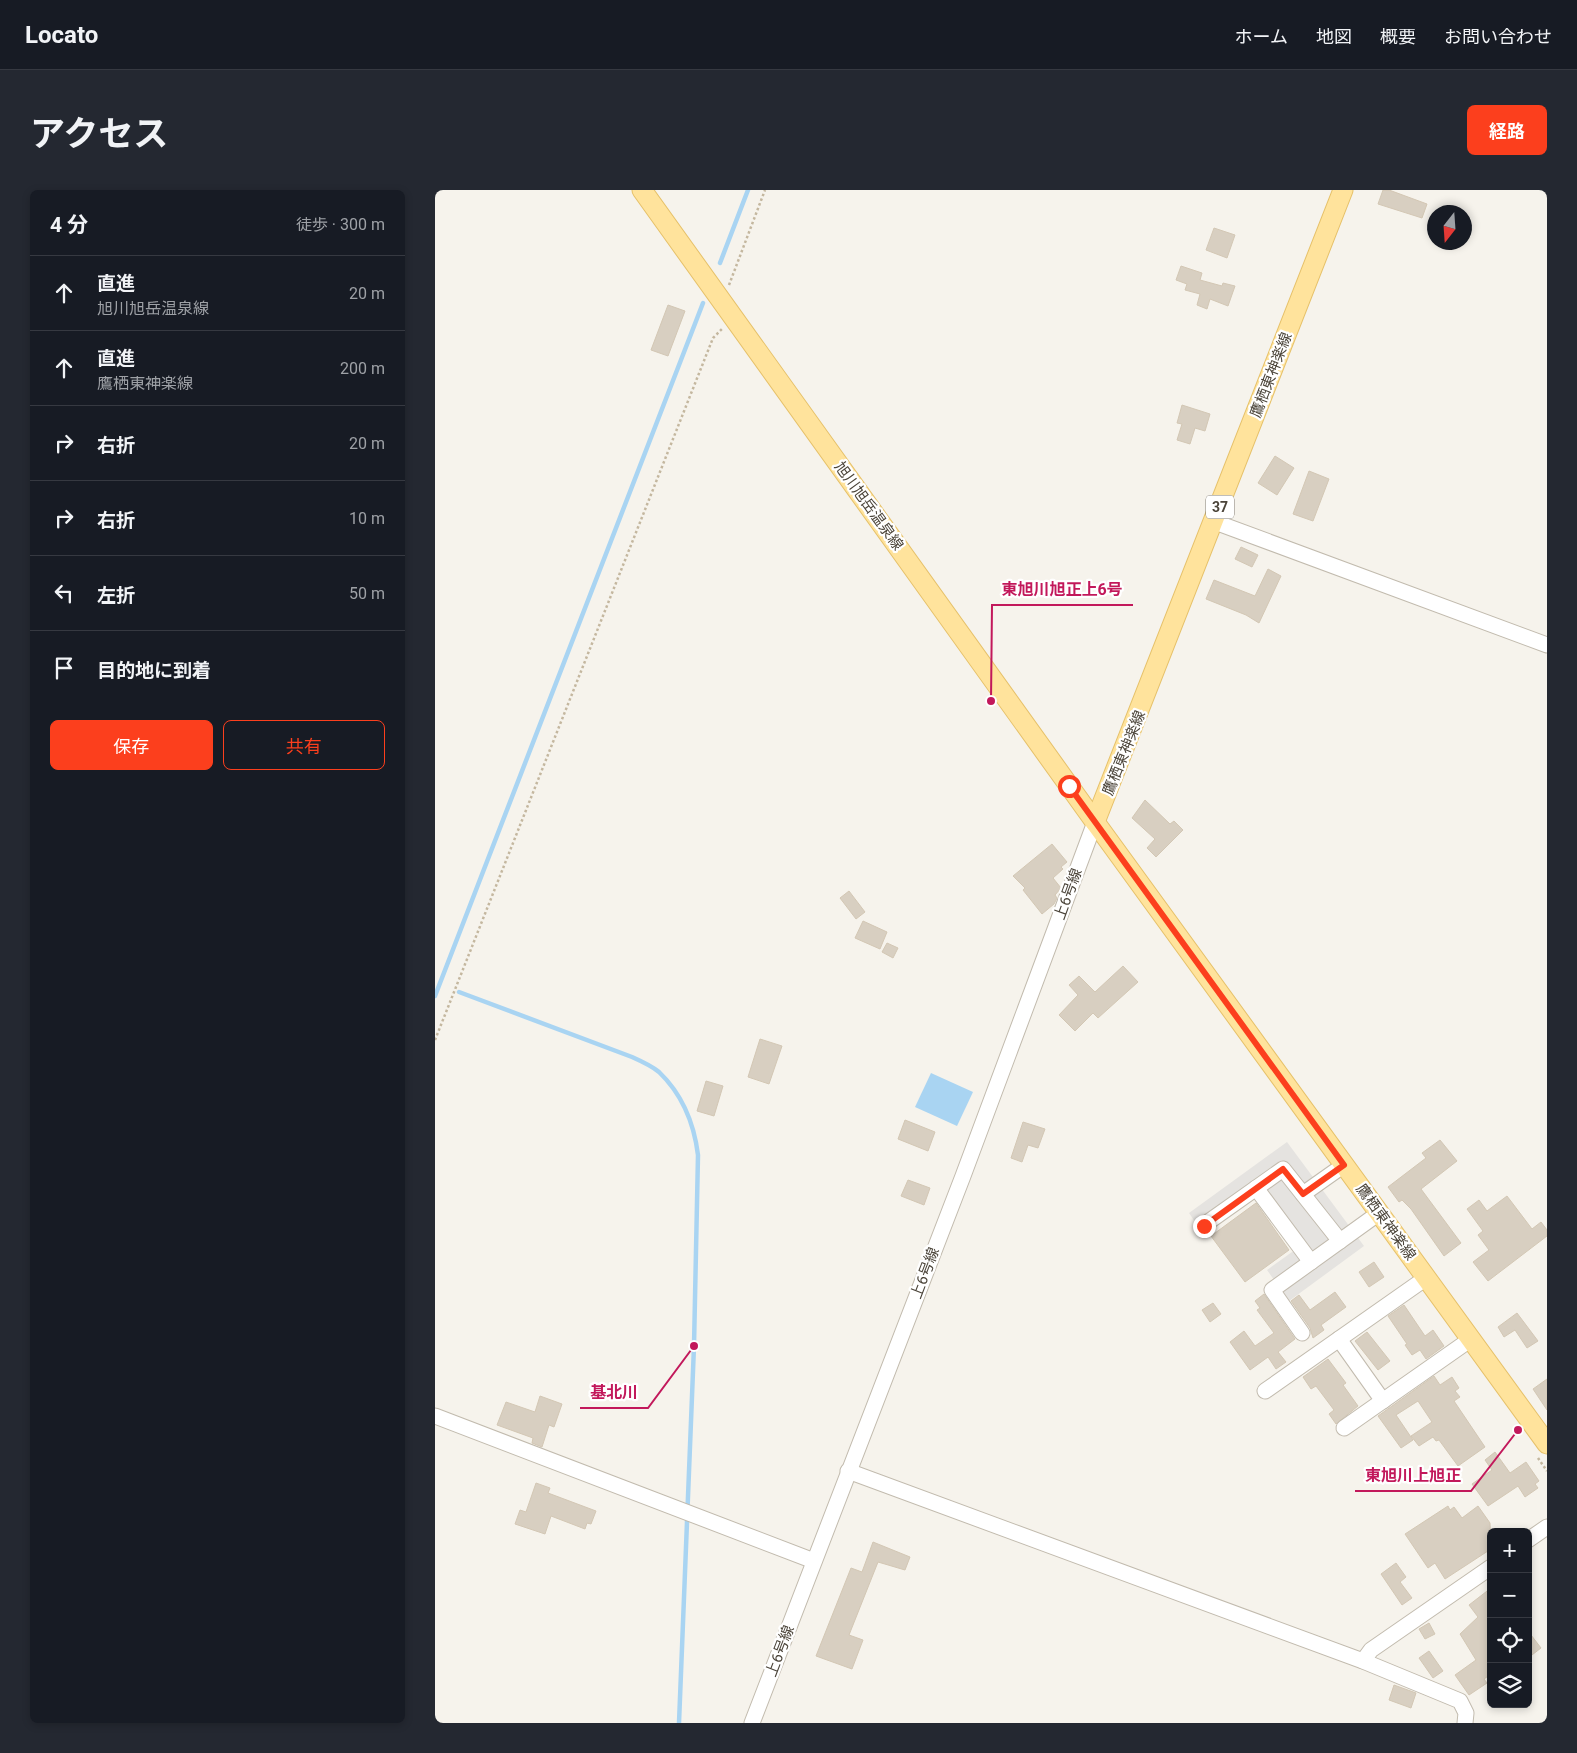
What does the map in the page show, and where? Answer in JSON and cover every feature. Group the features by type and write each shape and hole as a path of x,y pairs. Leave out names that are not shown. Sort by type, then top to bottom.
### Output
{"main road":[{"name":"旭川旭岳温泉線","path":"642,190 1095,822"},
{"name":"鷹栖東神楽線","path":"1343,190 1215,522 1095,822 1547,1444"}],"street":[{"path":"1215,522 1547,645"},
{"name":"上6号線","path":"752,1723 963,1176 1095,822"},
{"path":"1303,1194 1344,1165"},
{"path":"1204,1226 1283,1169 1339,1241"},
{"path":"1256,1188 1311,1262"},
{"path":"1302,1333 1272,1290 1379,1213"},
{"path":"1265,1391 1426,1278"},
{"path":"1339,1339 1383,1401"},
{"path":"1344,1428 1471,1339"},
{"path":"435,1416 814,1561"},
{"path":"849,1471 1363,1661 1460,1701 1466,1713 1465,1723"},
{"path":"1532,1537 1547,1527"},
{"path":"1363,1661 1371,1650 1487,1570"}],"path":[{"path":"435,1040 713,338 726,326 728,286 765,190"}],"shaded area":[{"path":"1287,1142 1364,1246 1289,1301 1267,1270 1299,1247 1260,1194 1204,1235 1189,1213"}],"water":[{"path":"931,1073 973,1092 957,1126 915,1107"}],"building":[{"path":"1383,190 1389,190 1427,204 1422,218 1378,204"},
{"path":"1214,228 1235,235 1227,258 1206,250"},
{"path":"1181,266 1202,273 1200,280 1222,286 1223,283 1235,286 1228,306 1210,299 1207,309 1197,305 1200,294 1185,290 1187,284 1176,280"},
{"path":"668,305 685,311 668,356 651,350"},
{"path":"1182,405 1210,414 1205,431 1195,428 1190,444 1177,440 1182,424 1177,423"},
{"path":"1275,456 1294,468 1277,495 1258,483"},
{"path":"1309,471 1329,479 1313,521 1293,514"},
{"path":"1241,547 1258,555 1252,567 1235,559"},
{"path":"1268,569 1281,576 1259,623 1246,615 1206,599 1214,580 1255,596"},
{"path":"1145,800 1170,824 1174,821 1183,830 1156,857 1147,848 1155,839 1132,818"},
{"path":"1052,844 1067,862 1061,867 1063,869 1053,878 1061,888 1055,895 1057,898 1054,904 1042,914 1023,890 1025,888 1013,876"},
{"path":"849,891 865,912 856,919 840,898"},
{"path":"863,921 887,932 880,949 855,938"},
{"path":"887,943 898,948 893,958 882,952"},
{"path":"1123,966 1138,982 1098,1018 1093,1013 1075,1031 1059,1015 1078,995 1069,985 1079,976 1095,992"},
{"path":"760,1039 782,1046 769,1084 748,1077"},
{"path":"706,1081 723,1086 714,1116 697,1111"},
{"path":"905,1120 935,1132 928,1151 898,1139"},
{"path":"1023,1122 1045,1129 1038,1148 1028,1145 1022,1162 1011,1158"},
{"path":"1440,1140 1457,1161 1421,1189 1461,1243 1444,1256 1411,1209 1402,1200 1399,1202 1388,1187 1426,1158 1422,1153"},
{"path":"908,1180 930,1188 924,1205 901,1196"},
{"path":"1507,1196 1532,1229 1541,1222 1547,1230 1547,1236 1488,1281 1473,1262 1489,1250 1478,1235 1483,1231 1467,1209 1479,1200 1487,1211"},
{"path":"1256,1203 1289,1250 1245,1282 1211,1236"},
{"path":"1374,1262 1384,1277 1369,1287 1359,1272"},
{"path":"1335,1292 1346,1307 1321,1325 1324,1330 1313,1338 1310,1328 1291,1301 1299,1295 1310,1310"},
{"path":"1264,1294 1295,1339 1278,1352 1286,1362 1276,1369 1268,1357 1250,1370 1230,1342 1244,1331 1255,1346 1274,1333 1257,1310 1260,1308 1255,1301"},
{"path":"1213,1303 1221,1314 1210,1322 1202,1310"},
{"path":"1404,1305 1425,1336 1433,1330 1444,1346 1426,1359 1420,1350 1412,1355 1405,1345 1407,1344 1388,1316"},
{"path":"1517,1313 1538,1341 1527,1348 1515,1330 1504,1337 1498,1327"},
{"path":"1367,1332 1390,1361 1378,1370 1355,1341"},
{"path":"1328,1359 1346,1383 1343,1385 1358,1406 1336,1424 1329,1414 1334,1410 1316,1386 1311,1389 1303,1377"},
{"path":"1434,1376 1440,1385 1452,1377 1459,1388 1455,1391 1460,1397 1454,1401 1485,1447 1458,1466 1439,1440 1436,1441 1433,1437 1419,1446 1411,1436 1432,1422 1418,1401 1396,1415 1413,1440 1401,1448 1378,1416"},
{"path":"1547,1379 1547,1410 1533,1389"},
{"path":"540,1396 562,1404 554,1427 549,1425 542,1447 532,1443 533,1438 497,1425 506,1402 535,1412"},
{"path":"1495,1452 1510,1473 1526,1462 1539,1481 1535,1484 1538,1488 1525,1497 1518,1486 1488,1506 1472,1484 1492,1470 1485,1460"},
{"path":"536,1483 550,1488 548,1493 596,1511 591,1524 587,1523 585,1529 551,1516 545,1534 515,1524 520,1510 526,1512"},
{"path":"1448,1506 1450,1510 1454,1507 1462,1518 1478,1506 1490,1523 1490,1528 1487,1528 1487,1552 1445,1579 1435,1563 1428,1568 1405,1534"},
{"path":"873,1542 910,1557 905,1570 878,1562 849,1635 863,1640 852,1669 816,1656 851,1568 862,1572"},
{"path":"1396,1563 1406,1577 1400,1582 1412,1598 1402,1605 1381,1574"},
{"path":"1487,1591 1487,1677 1484,1679 1487,1683 1469,1695 1455,1675 1476,1660 1460,1634 1478,1617 1469,1605"},
{"path":"1429,1623 1435,1634 1425,1639 1419,1629"},
{"path":"1532,1636 1541,1648 1532,1655"},
{"path":"1429,1651 1443,1671 1433,1678 1419,1658"},
{"path":"1394,1685 1416,1693 1411,1708 1389,1700"}],"waterway":[{"path":"720,263 748,190"},
{"path":"435,996 703,303"},
{"path":"459,992 632,1057 650,1066 659,1072 675,1090 686,1110 694,1132 698,1155 694,1346 679,1723"}],"place":[{"name":"東旭川旭正上6号","path":"991,701"},
{"name":"基北川","path":"694,1346"},
{"name":"東旭川上旭正","path":"1518,1430"}],"route":[{"path":"1069,786 1344,1165 1303,1194 1283,1169 1204,1226"}]}
